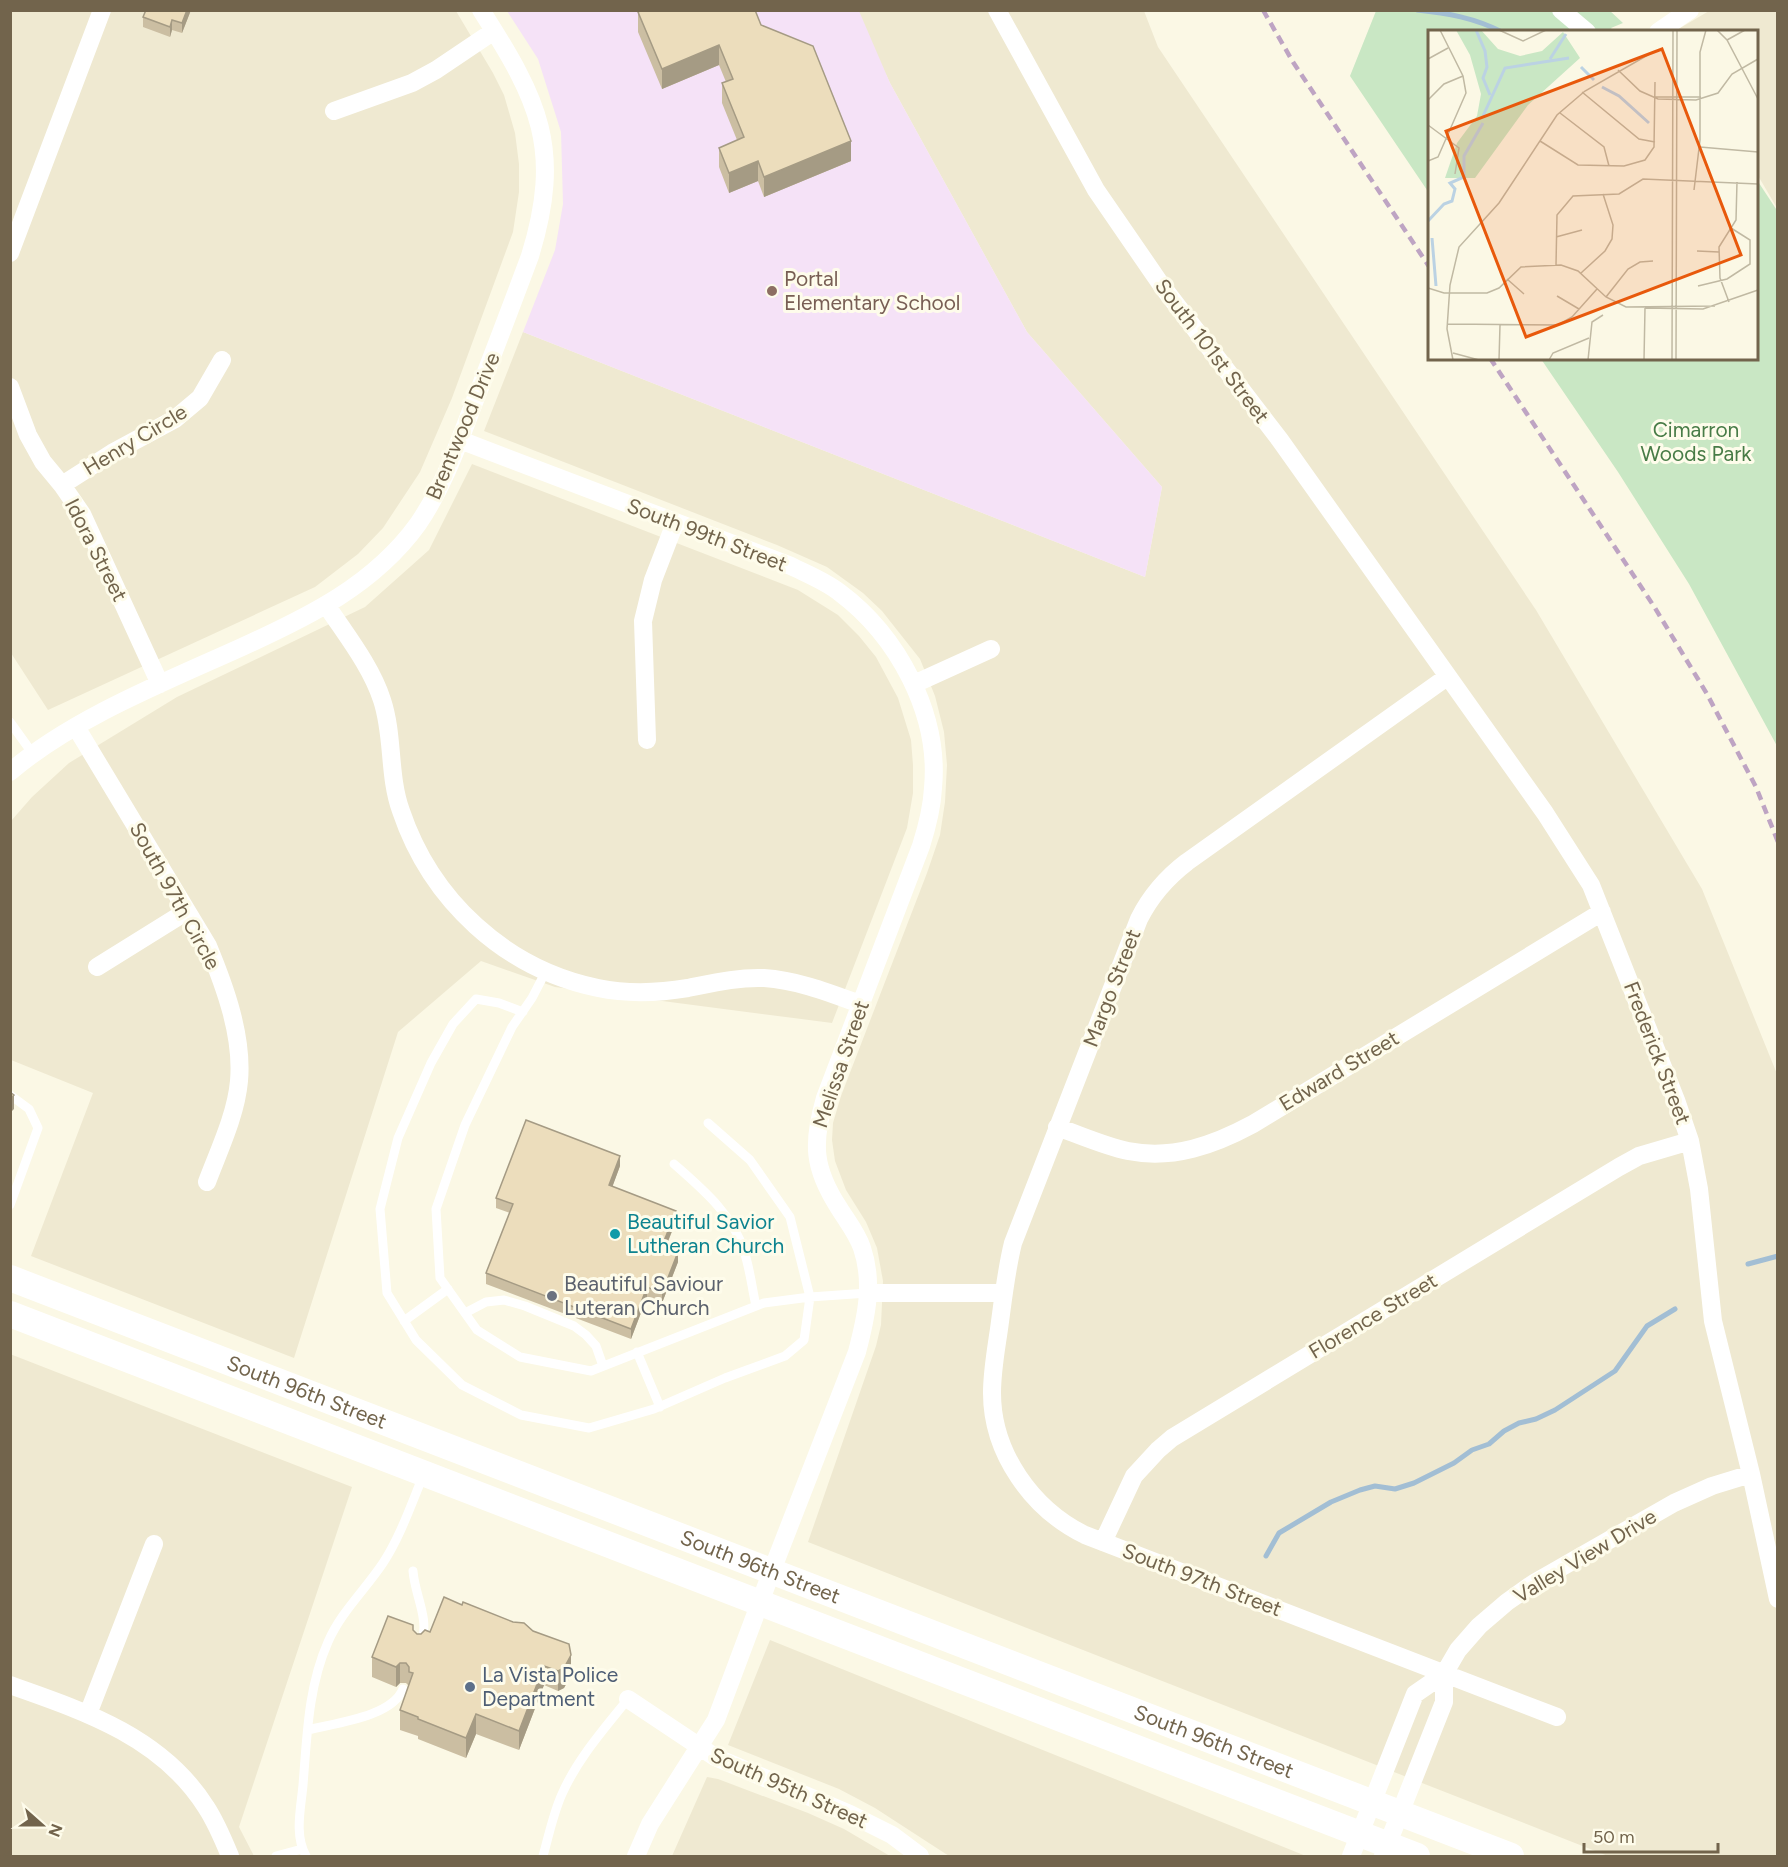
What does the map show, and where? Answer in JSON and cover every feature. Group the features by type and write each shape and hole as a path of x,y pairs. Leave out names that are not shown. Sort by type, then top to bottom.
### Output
{"main road":[{"name":"South 96th Street","path":"10,1278 1511,1857"},
{"name":"South 96th Street","path":"10,1314 759,1604 1355,1846 1417,1857"}],"street":[{"path":"10,253 102,10"},
{"name":"Brentwood Drive","path":"10,771 76,726 327,606 379,566 417,525 446,475 460,440 530,256 540,225 544,196 545,170 539,118 529,91 513,61 481,10"},
{"name":"South 101st Street","path":"997,10 1096,190 1162,286 1280,440 1447,677"},
{"path":"1561,10 1585,30"},
{"path":"1661,30 1690,10"},
{"path":"334,111 412,83 494,31"},
{"name":"Henry Circle","path":"62,485 112,453 176,419 200,398 222,360"},
{"name":"Idora Street","path":"10,387 28,435 43,462 82,514 160,684"},
{"name":"South 99th Street","path":"460,440 791,566 839,592 877,627 893,648 914,684"},
{"path":"647,740 643,621 653,580 675,523"},
{"path":"327,606 360,656 382,698 387,717 394,783 401,811 420,854 431,873 459,910 484,934 511,953 546,971 574,982 623,992 668,990 722,981 765,978 789,981 860,1004"},
{"path":"914,684 991,649"},
{"name":"Frederick Street","path":"1447,677 1570,849 1591,885 1676,1100 1690,1141 1699,1189 1713,1320 1751,1474 1778,1599"},
{"name":"Margo Street","path":"1000,1436 994,1416 992,1394 1003,1293 1013,1243 1139,919 1150,899 1161,885 1188,862 1447,677"},
{"name":"Melissa Street","path":"636,1857 650,1824 716,1720 857,1352 866,1319 867,1272 862,1248 853,1229 828,1191 821,1171 816,1143 818,1121 825,1098 921,846 930,814 934,766 931,738 914,684"},
{"name":"South 97th Circle","path":"76,726 208,946 219,974 236,1034 239,1081 233,1110 207,1182"},
{"path":"97,967 187,911"},
{"name":"Edward Street","path":"1057,1127 1127,1151 1147,1154 1187,1151 1210,1144 1253,1124 1602,912"},
{"name":"Florence Street","path":"1103,1542 1134,1476 1172,1438 1619,1167 1640,1156 1690,1141"},
{"path":"868,1293 1003,1293"},
{"name":"South 97th Street","path":"1000,1436 1016,1473 1037,1501 1070,1528 1444,1674"},
{"name":"Valley View Drive","path":"1355,1846 1415,1694 1444,1674 1458,1650 1479,1626 1534,1583 1674,1503 1712,1486 1751,1474"},
{"path":"88,1714 154,1544"},
{"path":"1444,1674 1557,1717"},
{"name":"Valley View Drive","path":"1385,1851 1444,1701 1444,1674"},
{"path":"10,1685 88,1714 133,1736 168,1761 205,1805 230,1857"},
{"name":"South 95th Street","path":"628,1698 715,1757 850,1814 892,1835 920,1857"}],"lane":[{"path":"10,722 33,754"},
{"path":"546,971 512,1028 465,1125 436,1209 440,1278 477,1330 520,1357 591,1371 764,1303 868,1293"},
{"path":"523,1012 500,1003 476,999 453,1024 431,1063 398,1138 380,1209 387,1293 416,1340 462,1384 521,1415 589,1428 660,1407 725,1378 785,1356 804,1340 810,1297 790,1217 750,1160 708,1123"},
{"path":"10,1095 29,1109 38,1128 10,1205"},
{"path":"674,1164 711,1197 731,1224 744,1250 756,1306"},
{"path":"404,1321 448,1289"},
{"path":"465,1313 486,1302 504,1300 525,1306 580,1330 596,1346 603,1366"},
{"path":"637,1352 660,1407"},
{"path":"276,1857 304,1853 299,1827 313,1687 329,1639 344,1614 384,1562 423,1474"},
{"path":"413,1571 416,1591 425,1620 420,1648"},
{"path":"308,1730 379,1712 398,1700 403,1689"},
{"path":"543,1857 553,1818 570,1779 596,1739 628,1698"}],"shaded area":[{"path":"10,11 456,11 504,95 515,133 519,164 519,192 513,232 452,398 420,472 383,528 358,554 315,587 48,710 11,653"},
{"name":"Portal Elementary School","path":"507,11 859,11 890,83 1027,332 1162,487 1145,577 523,332 555,250 563,204 561,132 538,59"},
{"path":"856,11 1144,11 1158,47 1536,610 1702,889 1777,1074 1777,1856 1608,1856 808,1542 876,1346 881,1325 883,1281 877,1248 866,1222 846,1190 835,1161 832,1140 833,1123 841,1096 940,835 947,765 944,732 935,696 920,659 882,611 863,593 827,567 777,545 484,431 523,332 1145,577 1162,487 1027,332 890,83"},
{"path":"1709,11 1777,11 1777,208 1758,176 1758,30 1677,30"},
{"path":"472,464 798,590 838,615 876,657 898,698 911,740 913,765 913,793 907,828 832,1023 555,987 481,961 398,1032 294,1358 31,1256 93,1093 11,1060 11,821 32,797 69,763 177,697 365,607 429,550"},
{"path":"10,1354 352,1487 239,1827 254,1856 11,1856"},
{"path":"770,1640 1306,1856 949,1856 875,1808 839,1789 728,1745"},
{"path":"707,1777 718,1779 808,1813 844,1829 890,1856 672,1856"}],"green space":[{"path":"1609,10 1623,23 1611,28 1612,30 1428,30 1428,192 1350,76 1376,11"},
{"name":"Cimarron Woods Park","path":"1758,182 1778,212 1777,746 1689,584 1618,472 1542,360 1758,360"}],"building":[{"path":"146,10 187,10 182,23 172,20 170,27 143,17"},
{"path":"642,10 755,10 761,25 813,46 851,141 764,177 758,161 729,173 719,148 744,137 722,83 733,79 719,45 662,69 638,12"},
{"name":"Beautiful Savior Lutheran Church","path":"526,1120 620,1156 609,1185 676,1211 662,1246 678,1252 662,1293 647,1287 631,1329 486,1273 513,1204 496,1198"},
{"name":"La Vista Police Department","path":"444,1597 513,1622 524,1623 533,1631 569,1644 571,1655 564,1668 558,1671 544,1666 519,1731 476,1714 466,1738 400,1710 413,1673 409,1672 406,1663 400,1663 396,1667 372,1657 388,1616 413,1625 413,1630 417,1634 425,1630 430,1632"}],"waterway":[{"path":"1417,10 1461,17 1498,30"},
{"path":"1748,1264 1778,1256"},
{"path":"1266,1556 1279,1533 1331,1502 1375,1486 1395,1489 1414,1483 1454,1463 1472,1450 1489,1444 1504,1431 1519,1423 1536,1419 1555,1410 1615,1371 1647,1326 1675,1309"}],"railway":[{"path":"1263,10 1293,62 1428,265"},
{"path":"1491,360 1655,608 1707,694 1756,787 1778,842"}],"place":[{"name":"Portal Elementary School","path":"772,291"},
{"name":"Beautiful Savior Lutheran Church","path":"615,1234"},
{"name":"Beautiful Saviour Luteran Church","path":"552,1296"},
{"name":"La Vista Police Department","path":"470,1687"}]}
